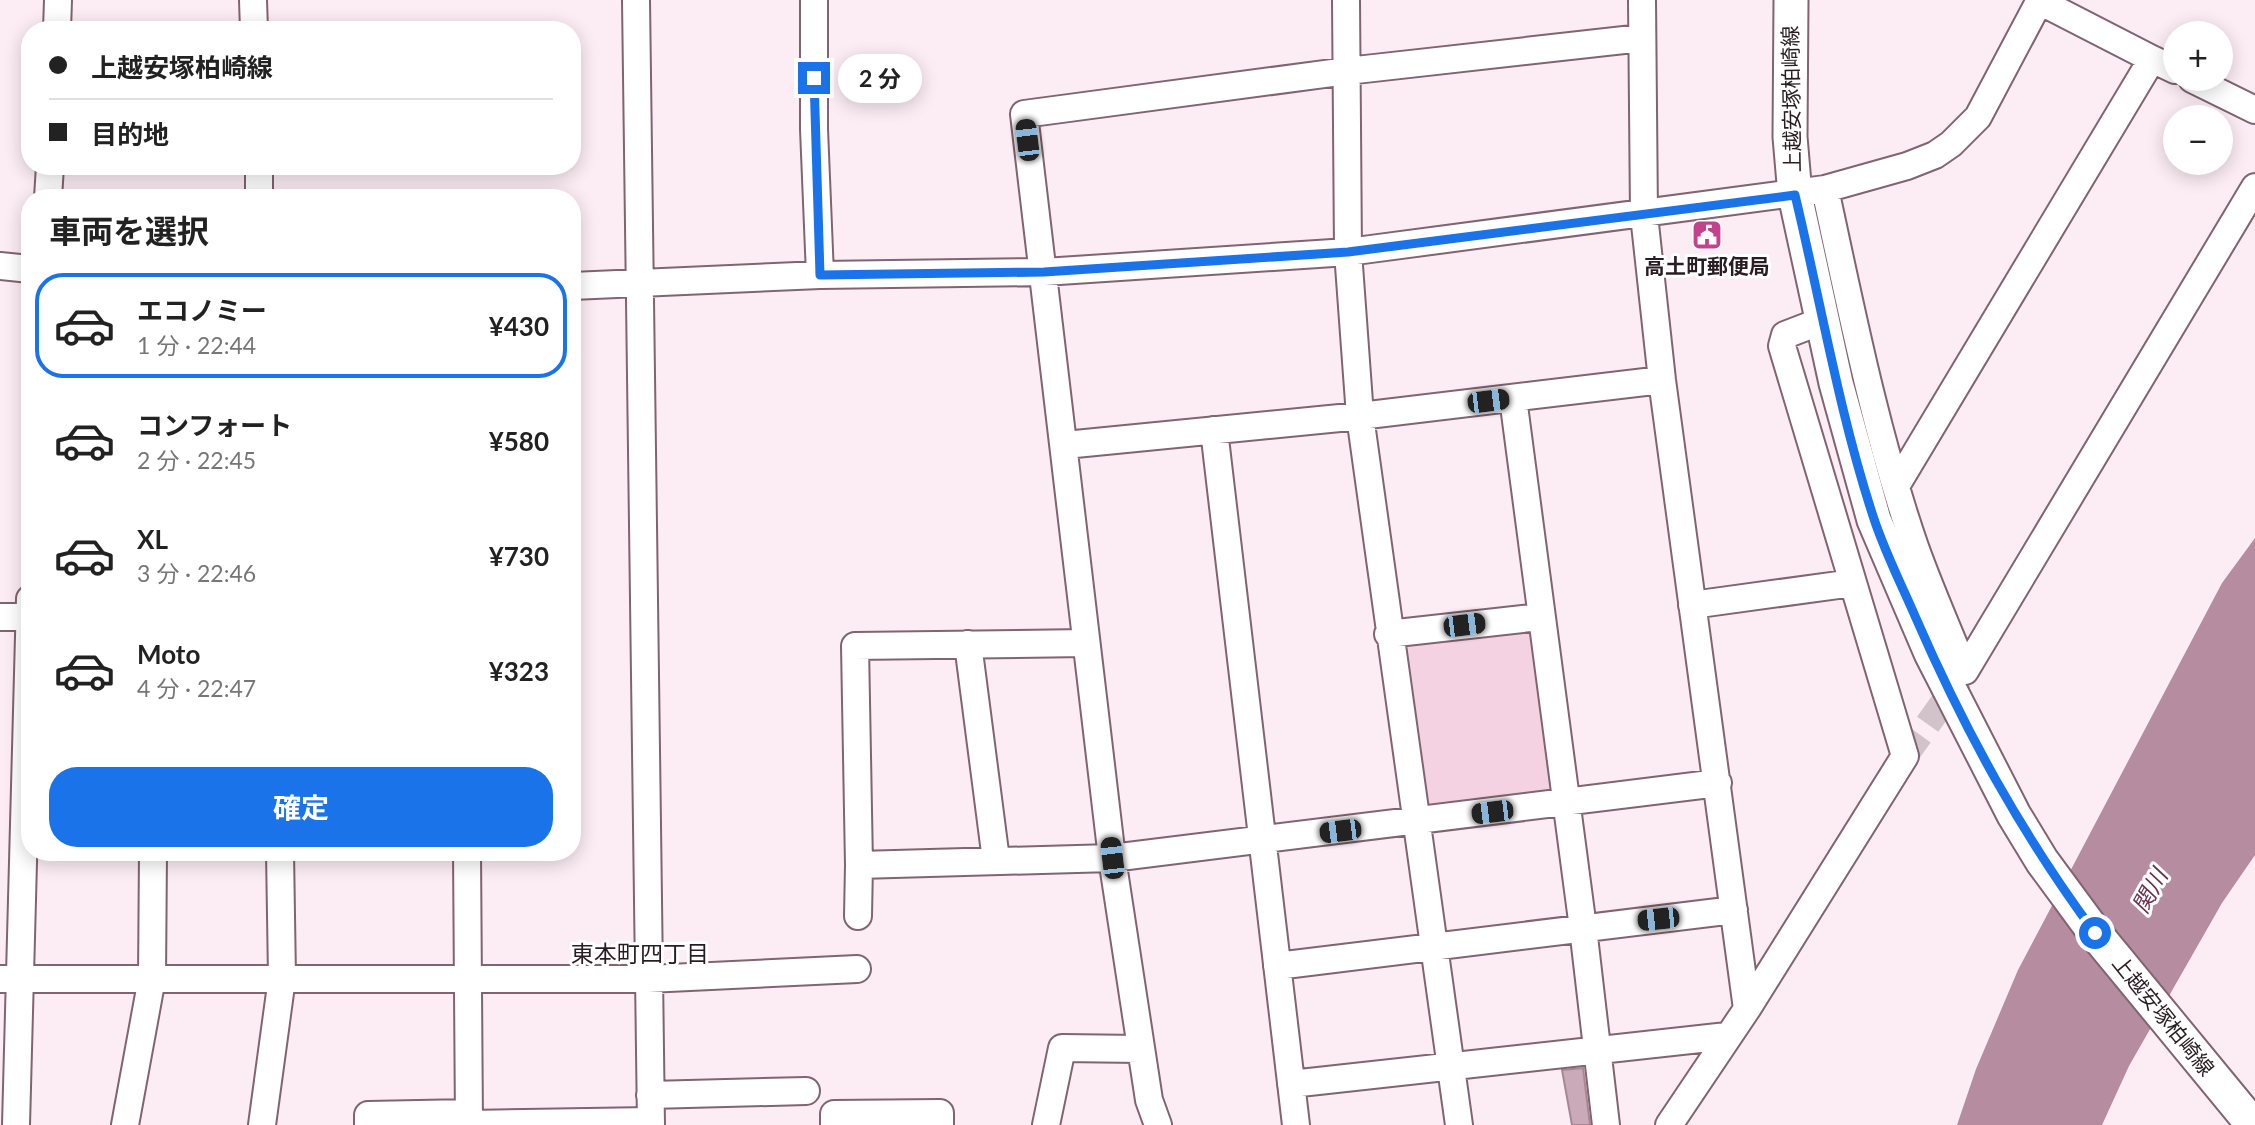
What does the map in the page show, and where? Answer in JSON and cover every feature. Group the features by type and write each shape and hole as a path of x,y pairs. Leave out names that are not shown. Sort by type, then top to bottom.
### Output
{"main road":[{"name":"上越安塚柏崎線","path":"1791,0 1790,137 1810,192 1840,324 1836,383 1874,520 1931,653 1983,760 2042,861 2095,933 2253,1125"}],"street":[{"path":"57,21 58,0"},
{"path":"253,0 254,21"},
{"path":"636,0 651,1114"},
{"path":"814,0 814,129 820,275"},
{"path":"1346,0 1348,252 1360,416 1388,634 1418,821 1459,1125"},
{"path":"1642,0 1644,215 1662,380 1747,1009"},
{"path":"581,286 820,275 1044,272 1348,252 1810,192 1907,166 1935,155 1951,144 1979,117 2040,0 2163,64"},
{"path":"1158,1125 1146,1113 1140,1049 1112,858 1024,114 1347,71 1642,38"},
{"path":"1896,486 2163,67"},
{"path":"2216,91 2255,110"},
{"path":"1669,1125 1747,1009 1905,756 1782,346 1785,335 1840,324 1932,593 1965,671 2255,187"},
{"path":"0,266 21,268"},
{"path":"1065,445 1360,416 1662,380"},
{"path":"1513,398 1583,928 1605,1125"},
{"path":"1214,430 1296,1125"},
{"path":"1692,605 1853,583"},
{"path":"0,617 21,617"},
{"path":"1388,634 1540,617"},
{"path":"858,916 855,646 1086,643"},
{"path":"968,644 996,860"},
{"path":"859,865 1112,858 1718,783"},
{"path":"16,1125 10,979 21,859"},
{"path":"125,1125 152,978 153,861"},
{"path":"262,1125 282,978 280,861"},
{"path":"467,861 469,1121"},
{"path":"1277,966 1734,910"},
{"path":"10,979 648,979 857,969"},
{"path":"1291,1084 1727,1036"},
{"path":"1046,1125 1062,1048 1140,1049"},
{"path":"368,1125 368,1115 469,1121 651,1114 806,1091"},
{"path":"834,1125 834,1114 940,1113 940,1125"}],"shaded area":[{"path":"1533,625 1554,796 1418,814 1398,641"}],"water":[{"name":"関川","path":"2255,538 2255,855 2222,903 2129,1066 2102,1125 1957,1125 1976,1069 2018,970 2222,583"}],"building":[{"path":"1583,1068 1590,1125 1572,1125 1562,1070"}],"tunnel":[{"path":"1905,756 1960,679"}],"place":[{"name":"高土町郵便局","path":"1707,235"}],"district":[{"name":"東本町四丁目","path":"640,954"}],"route":[{"path":"814,78 820,275 1044,272 1348,252 1795,195 1836,383 1874,520 1931,653 1983,760 2042,861 2095,933"}]}
